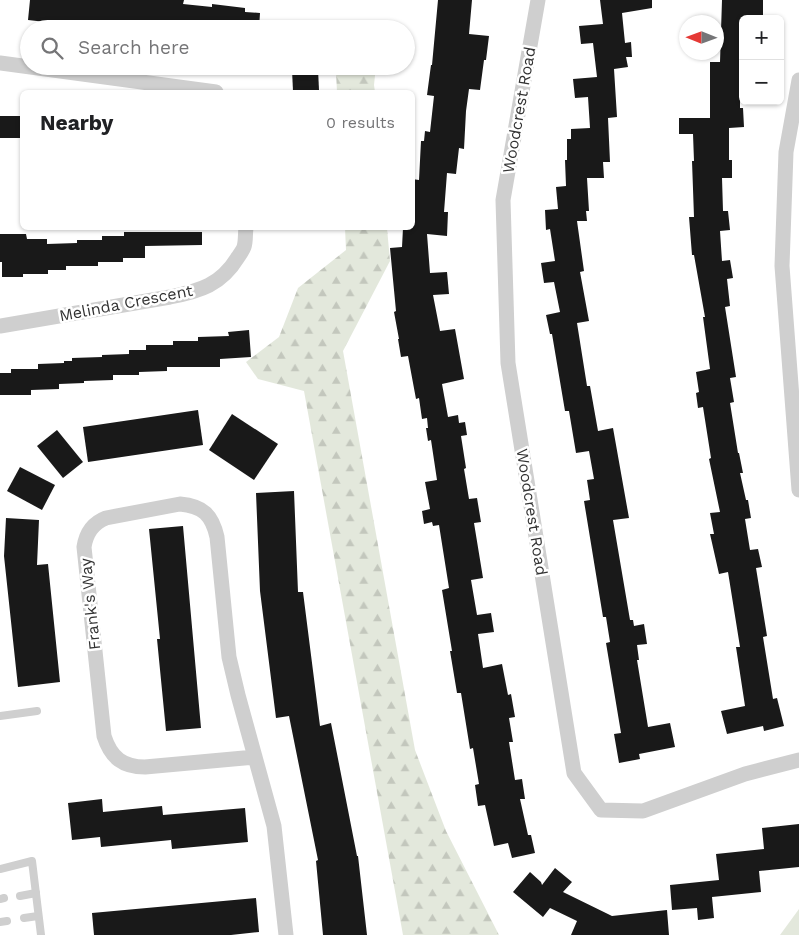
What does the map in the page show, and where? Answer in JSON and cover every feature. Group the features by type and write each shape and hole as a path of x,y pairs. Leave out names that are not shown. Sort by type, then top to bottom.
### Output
{"street":[{"name":"Woodcrest Road","path":"538,0 503,200 508,362 574,773 602,810 643,812 745,774 799,760"},
{"path":"0,63 20,66"},
{"path":"89,75 201,90"},
{"path":"799,80 786,152 782,266 799,490"},
{"name":"Melinda Crescent","path":"0,326 170,297 210,286 225,275 234,263 244,247 246,230"},
{"name":"Frank's Way","path":"255,757 134,767 122,763 107,746 104,736 84,547 85,539 89,532 99,521 180,504 189,505 205,512 215,527 229,657 274,826 286,935"}],"lane":[{"path":"0,716 37,711"},
{"path":"0,869 32,861 41,935"},
{"path":"20,896 36,893"},
{"path":"24,918 38,916"}],"green space":[{"path":"336,75 375,75 375,90 337,90"},
{"path":"345,230 387,230 390,261 343,351 415,750 446,831 499,935 403,935 304,391 258,379 246,362 279,337 298,288 346,250"},
{"path":"799,909 799,935 780,935"}],"building":[{"path":"30,0 184,0 183,4 212,7 212,4 245,8 245,12 260,13 260,20 28,20"},
{"path":"438,0 472,0 469,34 489,36 486,60 484,60 480,90 469,89 464,149 459,148 456,174 447,173 444,212 448,212 447,236 427,234 430,273 447,272 449,294 433,295 440,331 455,329 464,379 442,384 448,417 458,415 459,423 465,422 467,435 461,436 466,468 464,469 469,499 477,498 481,522 474,523 483,578 471,580 477,615 491,613 494,632 478,634 483,668 502,664 508,695 511,694 515,717 509,718 513,742 509,742 515,780 522,779 525,799 520,799 528,835 531,835 535,853 512,858 508,843 494,846 485,805 478,806 475,785 479,784 473,748 470,749 461,693 457,693 450,651 452,651 442,590 449,588 439,525 433,526 432,522 424,524 422,511 430,509 425,482 437,480 431,440 428,441 427,418 422,419 419,398 416,399 408,356 401,357 394,312 396,311 390,248 402,247 403,230 415,230 415,179 419,180 421,141 424,141 425,131 430,132 434,96 427,95 432,65"},
{"path":"600,0 652,0 652,8 622,13 625,43 631,42 632,57 626,57 628,67 614,69 617,117 608,118 610,162 603,162 604,178 587,178 589,211 586,211 587,221 577,221 584,271 580,272 589,321 577,323 587,386 590,386 598,431 613,428 629,518 613,520 630,620 633,620 634,626 644,624 647,644 637,645 639,660 637,660 648,727 670,723 675,747 639,754 640,759 619,763 614,734 621,733 606,643 610,642 606,617 603,617 584,501 590,500 587,480 594,479 589,451 576,453 569,411 565,411 552,334 550,334 546,315 560,312 554,282 544,283 541,263 555,261 550,229 546,230 545,210 558,209 556,187 566,186 565,160 567,160 567,139 571,139 571,129 590,128 588,97 575,98 573,79 597,77 593,43 581,44 579,26 603,24"},
{"path":"722,0 763,0 763,15 739,15 739,105 740,108 743,108 744,127 729,128 729,160 732,160 732,178 722,178 723,211 728,211 730,230 720,231 722,261 730,260 733,278 727,279 730,306 725,307 736,377 730,378 734,402 730,403 743,473 740,473 751,518 745,519 750,550 758,549 762,567 756,568 767,636 763,637 773,699 777,698 784,726 764,731 763,726 727,734 721,711 745,706 736,647 740,647 728,572 719,574 710,534 714,534 710,513 720,512 709,459 711,458 703,407 698,408 696,393 699,392 696,372 710,369 703,317 705,317 694,255 692,255 689,217 694,217 693,134 679,134 679,118 710,118 710,62 724,60 724,15 722,15"},
{"path":"292,75 318,75 319,90 293,90"},
{"path":"0,116 20,116 20,138 0,138"},
{"path":"124,232 202,232 202,245 145,246 145,258 123,258 123,262 98,262 98,266 66,266 66,270 48,270 48,274 23,274 23,277 2,277 0,234 26,234 27,239 47,239 47,244 77,243 77,240 102,240 102,236 124,236"},
{"path":"249,330 251,357 220,359 220,367 167,367 167,371 139,372 139,375 113,375 113,380 59,384 59,389 31,390 31,395 0,395 0,373 11,373 11,369 38,369 38,364 64,363 64,361 72,361 72,358 129,354 129,350 146,350 146,345 173,345 173,341 198,341 198,337 229,336 228,332"},
{"path":"198,410 203,445 88,462 83,427"},
{"path":"232,414 278,444 254,480 209,450"},
{"path":"57,430 83,462 63,478 37,446"},
{"path":"20,467 55,485 42,510 7,491"},
{"path":"294,491 298,592 303,592 320,726 331,723 358,856 367,935 323,935 316,861 318,860 289,716 276,718 260,591 256,493"},
{"path":"6,518 39,520 37,565 48,564 60,682 18,687 4,556"},
{"path":"183,526 201,728 166,731 157,639 160,639 149,529"},
{"path":"102,799 103,812 162,806 163,815 245,808 248,842 172,849 171,840 101,847 100,837 72,840 68,803"},
{"path":"799,824 799,867 759,871 761,892 712,897 714,918 698,920 697,908 672,910 670,885 719,880 716,854 764,849 762,828"},
{"path":"555,868 572,882 563,892 612,916 667,910 669,935 571,935 577,921 550,908 543,917 513,892 530,872 542,885"},
{"path":"256,898 259,932 231,935 94,935 92,913"}]}
